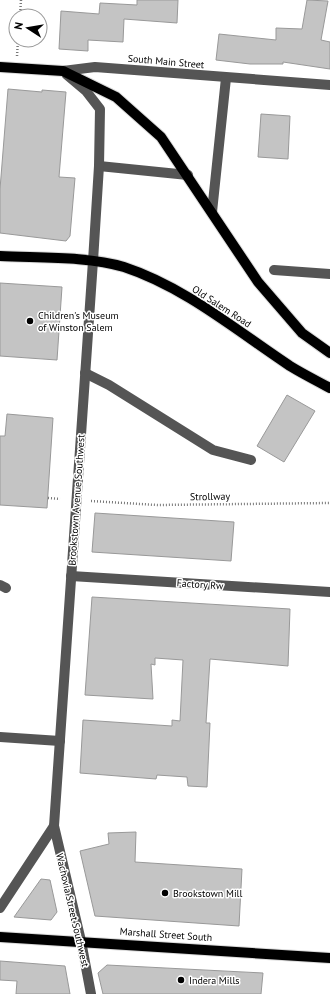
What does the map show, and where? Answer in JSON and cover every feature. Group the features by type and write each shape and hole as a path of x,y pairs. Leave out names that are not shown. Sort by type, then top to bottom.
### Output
{"main road":[{"name":"South Main Street","path":"0,67 63,71"},
{"path":"63,71 116,97 161,137 188,175 258,282 302,333 330,353"},
{"name":"Old Salem Road","path":"0,256 93,261 122,266 150,276 211,312 292,366 330,388"},
{"name":"Marshall Street South","path":"0,937 330,958"}],"street":[{"name":"South Main Street","path":"63,71 95,67 330,85"},
{"name":"Brookstown Avenue Southwest","path":"0,908 54,826 93,261 99,166 100,109 86,91 63,71"},
{"path":"212,212 226,78"},
{"path":"99,166 188,175"},
{"path":"274,270 330,274"},
{"path":"85,373 109,385 213,450 250,460"},
{"name":"Factory Rw","path":"71,576 330,592"},
{"path":"0,737 60,741"},
{"name":"Wachovia Street Southwest","path":"54,826 81,941 91,994"}],"path":[{"path":"48,498 60,499"},
{"name":"Strollway","path":"91,501 157,505 330,503"}],"building":[{"path":"137,0 178,0 177,23 124,19 123,42 88,40 88,51 59,49 61,11 99,14 100,3 137,5"},
{"path":"307,0 328,1 321,40 330,42 330,69 283,62 283,64 250,64 216,60 219,34 276,40 276,28 302,29"},
{"path":"8,89 42,92 42,90 66,92 59,177 75,178 70,236 66,241 0,233 0,189"},
{"path":"261,114 290,116 288,159 258,157"},
{"name":"Children's Museum of Winston Salem","path":"0,283 62,287 57,360 0,356"},
{"path":"287,395 315,411 284,462 257,446"},
{"path":"7,414 53,418 47,508 0,505 0,436 5,436"},
{"path":"95,513 234,522 231,561 92,552"},
{"path":"92,597 290,609 288,666 210,659 206,723 210,723 207,787 188,786 187,777 157,775 156,779 80,773 83,720 172,726 172,720 180,721 183,660 155,658 155,665 151,664 153,699 85,695"},
{"name":"Brookstown Mill","path":"136,832 135,862 242,869 239,926 95,916 80,851 109,844 108,833"},
{"path":"41,879 50,880 57,912 51,920 14,917"},
{"path":"0,961 65,966 70,994 16,994 17,981 0,980"},
{"name":"Indera Mills","path":"107,965 263,973 261,994 103,994 98,973"}],"place":[{"name":"Children's Museum of Winston Salem","path":"30,321"},
{"name":"Brookstown Mill","path":"165,893"},
{"name":"Indera Mills","path":"181,980"}]}
